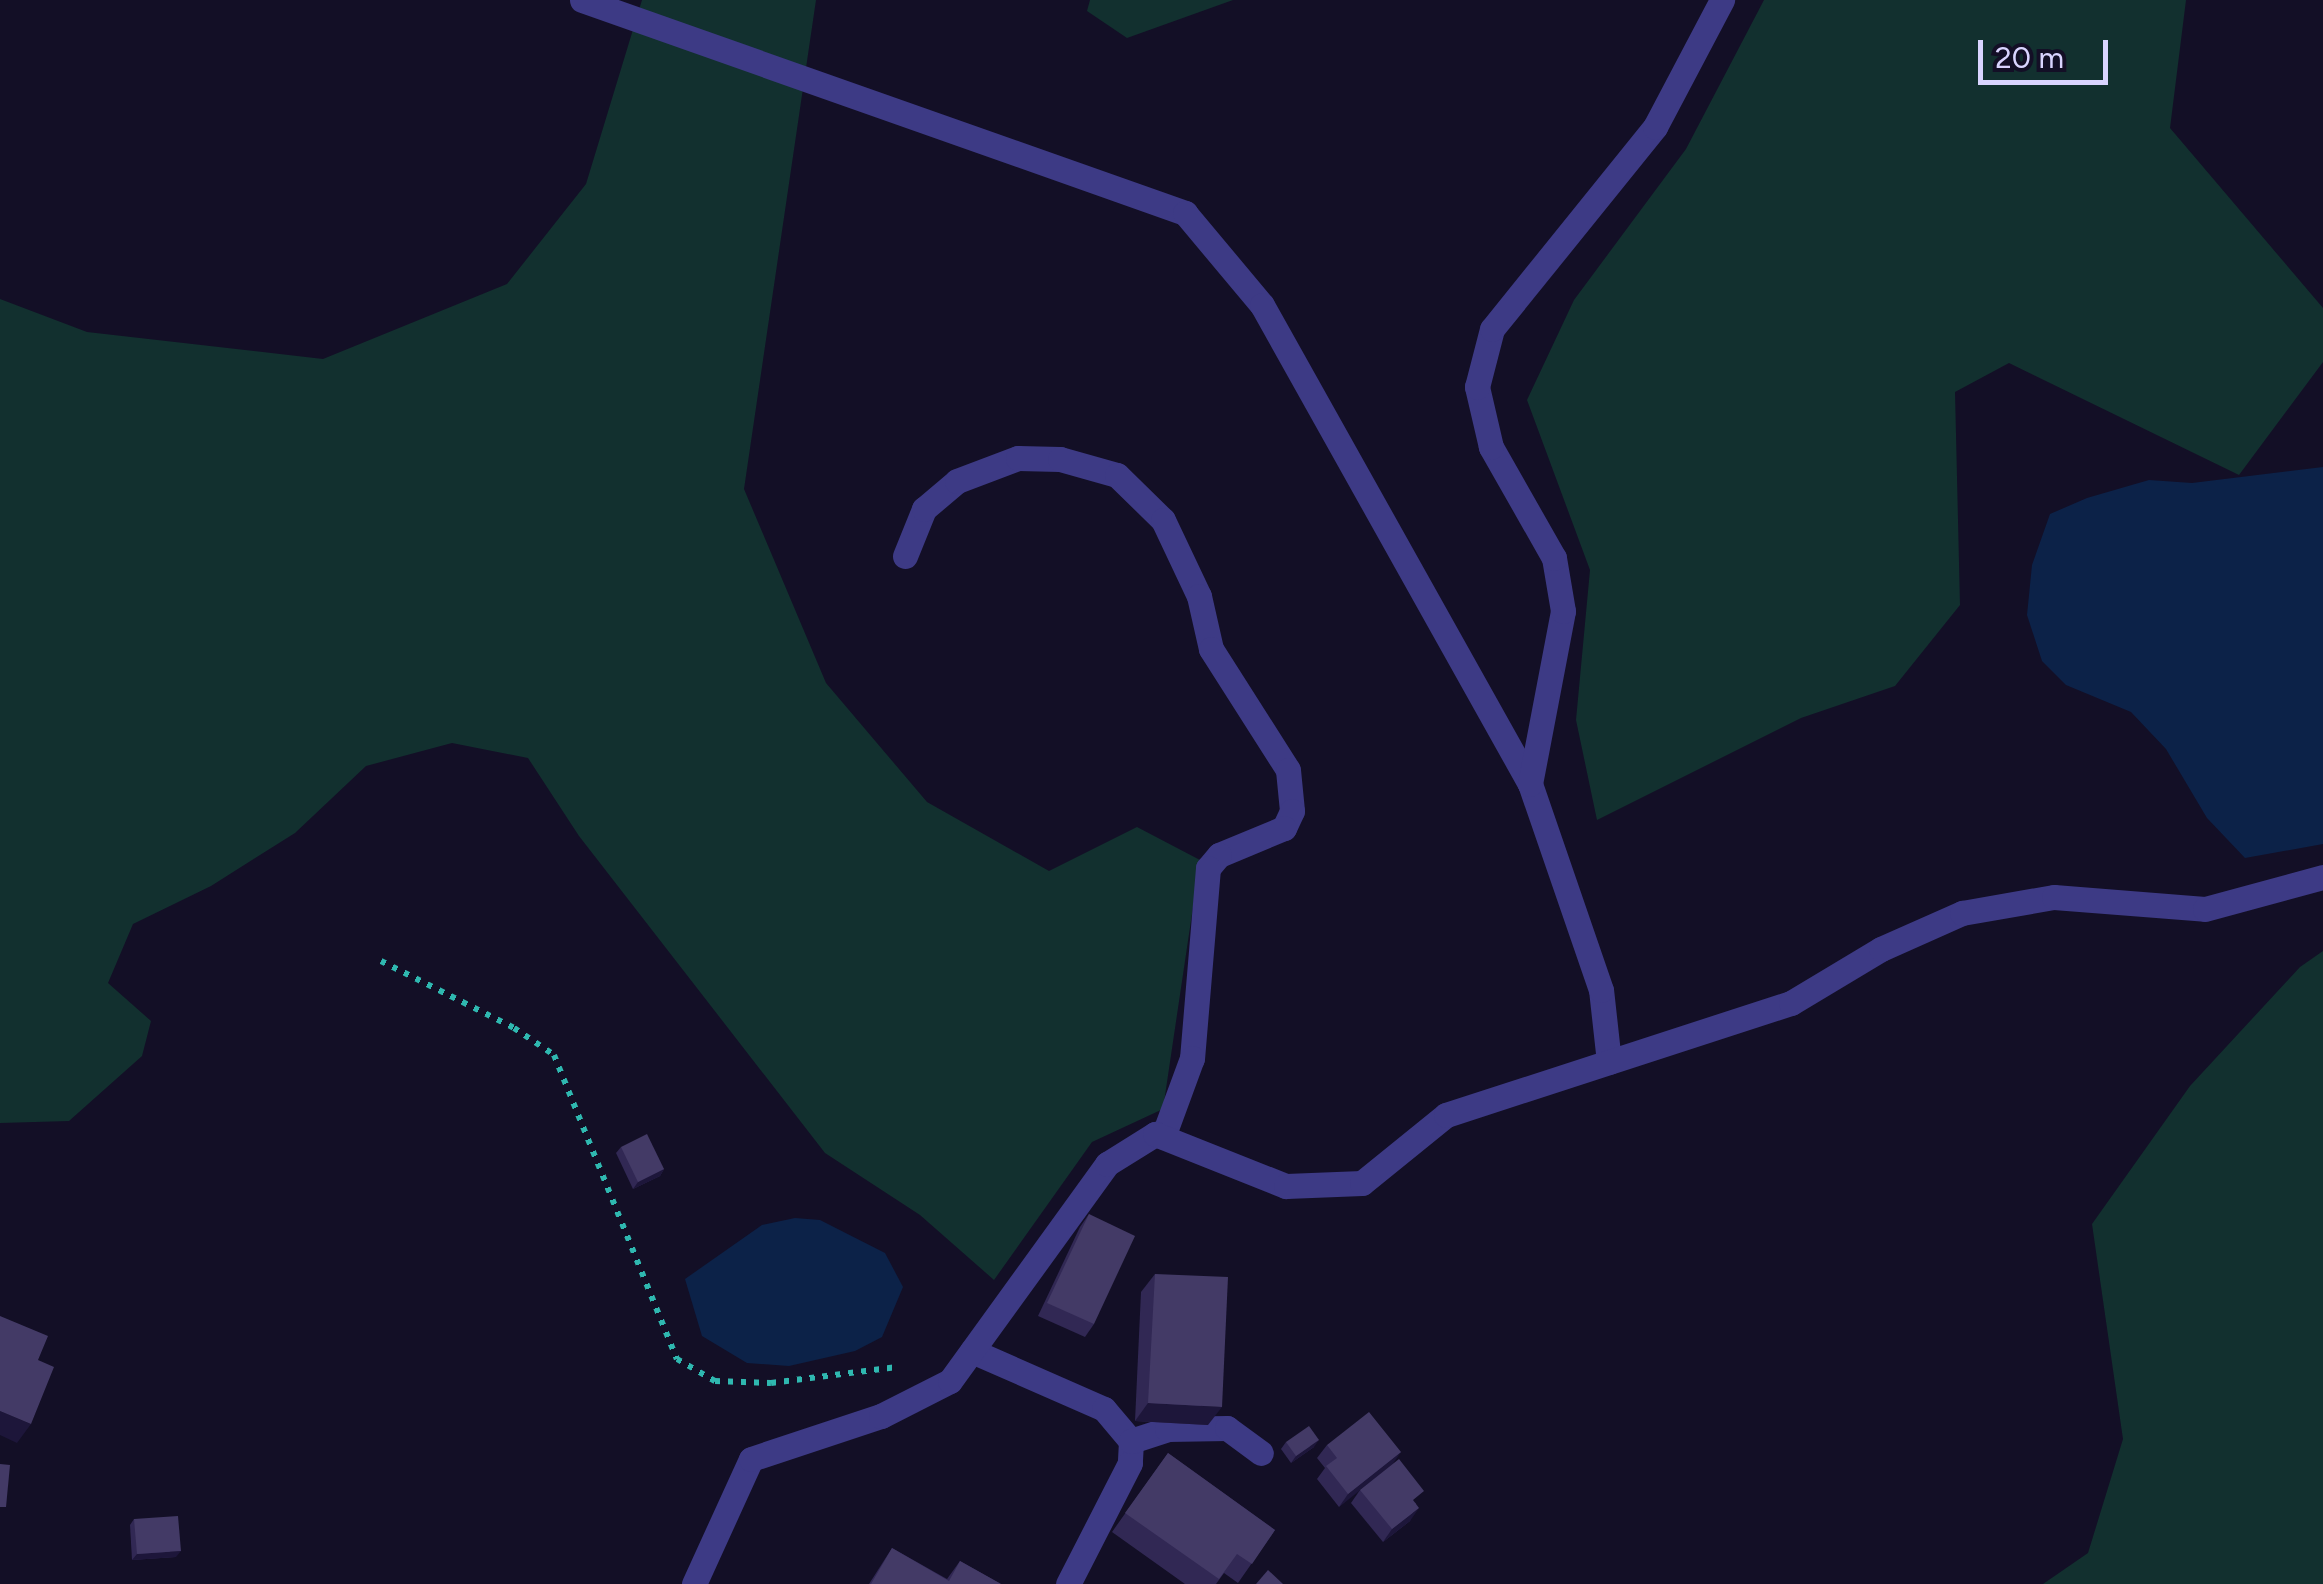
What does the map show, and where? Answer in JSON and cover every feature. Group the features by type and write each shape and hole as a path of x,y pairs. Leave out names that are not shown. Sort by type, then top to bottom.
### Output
{"street":[{"path":"582,0 1185,213 1262,305 1530,784 1600,990 1609,1062"},
{"path":"1530,784 1562,611 1554,558 1491,447 1477,387 1492,329 1655,126 1722,0"},
{"path":"904,556 924,509 957,481 1018,458 1060,459 1118,476 1163,520 1199,596 1211,649 1288,770 1292,810 1284,828 1220,855 1208,868 1192,1058 1162,1137"},
{"path":"694,1584 751,1459 881,1416 950,1381 1106,1164 1154,1134 1286,1186 1362,1182 1446,1115 1791,1004 1880,950 1962,913 2054,897 2206,909 2323,877"},
{"path":"965,1361 1104,1409 1131,1441 1130,1463 1068,1584"},
{"path":"1131,1441 1168,1429 1227,1428 1261,1454"}],"path":[{"path":"381,961 514,1028 554,1056 678,1359 715,1380 771,1384 965,1361"}],"green space":[{"path":"642,0 816,0 744,489 826,683 927,802 1049,871 1137,827 1200,860 1163,1109 1092,1142 994,1280 920,1215 825,1153 579,836 528,758 452,743 366,766 295,833 211,886 133,924 108,983 151,1021 142,1056 69,1121 0,1123 0,299 87,332 323,359 507,284 586,184"},
{"path":"1090,0 1233,0 1127,38 1087,11"},
{"path":"1764,0 2186,0 2170,128 2323,308 2323,362 2239,475 2009,363 1955,392 1960,605 1895,686 1801,718 1597,820 1576,720 1590,570 1527,400 1574,300 1686,149"},
{"path":"2323,951 2323,1584 2043,1584 2088,1553 2123,1439 2092,1224 2190,1086 2300,967"}],"water":[{"path":"2323,467 2323,844 2245,858 2207,818 2166,749 2131,712 2066,685 2042,661 2027,615 2032,565 2050,514 2087,498 2149,480 2192,483"},
{"path":"795,1218 820,1220 885,1253 903,1287 882,1337 855,1351 789,1366 747,1363 702,1336 685,1279 762,1225"}],"building":[{"path":"647,1134 664,1169 638,1182 621,1147"},
{"path":"1089,1214 1135,1236 1094,1324 1047,1303"},
{"path":"1155,1274 1228,1277 1222,1407 1148,1403"},
{"path":"0,1316 48,1336 38,1360 54,1367 31,1424 0,1411"},
{"path":"1369,1412 1401,1452 1348,1494 1326,1466 1337,1458 1327,1445"},
{"path":"1309,1426 1319,1440 1296,1456 1286,1442"},
{"path":"1168,1453 1275,1530 1252,1564 1237,1554 1219,1579 1125,1513"},
{"path":"1399,1459 1424,1491 1413,1500 1419,1508 1392,1529 1360,1490"},
{"path":"0,1464 10,1465 6,1507 0,1507"},
{"path":"178,1516 181,1551 137,1554 134,1519"},
{"path":"892,1548 949,1581 960,1561 1001,1584 871,1584"},
{"path":"1268,1570 1283,1584 1256,1584"}]}
